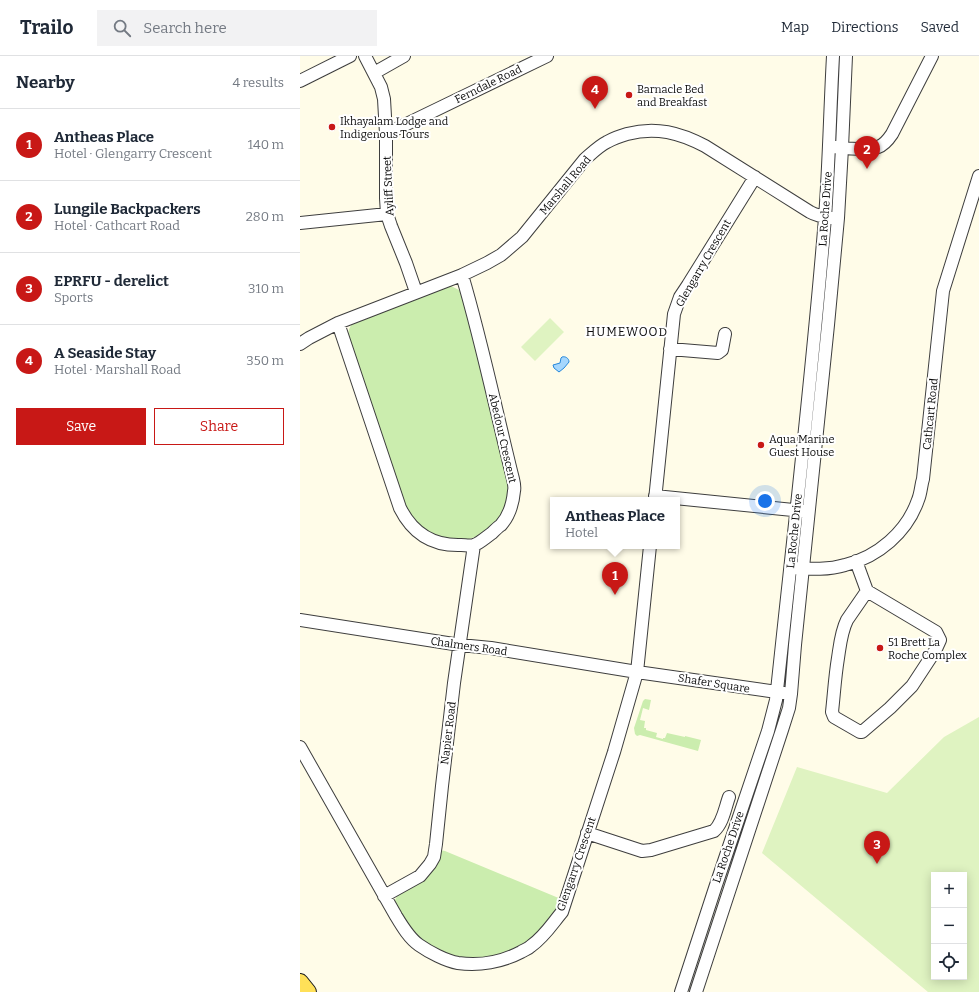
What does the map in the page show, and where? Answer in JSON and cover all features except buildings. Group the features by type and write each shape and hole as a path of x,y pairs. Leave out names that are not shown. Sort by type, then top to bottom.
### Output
{"main road":[{"path":"300,982 308,992"}],"street":[{"path":"300,81 350,56"},
{"name":"Ayliff Street","path":"365,56 381,88 384,99 387,214 416,292"},
{"path":"374,73 404,56"},
{"name":"Ferndale Road","path":"386,134 525,61 547,56"},
{"name":"La Roche Drive","path":"681,992 775,706 825,218 833,56"},
{"name":"La Roche Drive","path":"696,992 789,708 838,218 846,56"},
{"path":"829,147 870,149 877,148 887,141 932,56"},
{"name":"Marshall Road","path":"300,344 338,323 462,275 501,255 526,232 585,159 606,142 633,133 661,131 688,137 705,146 810,212 825,218 838,218"},
{"name":"Cathcart Road","path":"790,568 831,568 856,561 879,550 890,542 902,529 913,512 919,498 924,472 943,291 979,176"},
{"name":"Glengarry Crescent","path":"655,497 674,314 680,297 755,177"},
{"path":"300,223 387,214"},
{"name":"Abedour Crescent","path":"462,275 471,306 515,490 511,508 502,524 474,545"},
{"path":"338,323 400,508 405,518 420,535 433,541 454,546 474,545"},
{"path":"670,349 718,353 722,350 725,334"},
{"path":"680,500 808,512"},
{"name":"Napier Road","path":"384,896 420,876 434,857 453,691 474,545"},
{"name":"Glengarry Crescent","path":"300,747 402,926 419,945 437,955 457,963 490,963 512,957 531,947 548,931 562,912 614,752 637,672 650,549"},
{"path":"856,561 867,591 936,632 940,640 935,651 912,686 890,708 862,732 860,732 834,717 832,712 844,625 867,591"},
{"name":"Chalmers Road","path":"300,620 460,645 491,648 637,672"},
{"name":"Shafer Square","path":"637,672 791,694"},
{"path":"587,833 642,851 651,850 714,831 721,821 729,797"},
{"path":"728,846 743,851"}],"green space":[{"path":"451,286 459,290 462,294 510,488 506,506 495,523 479,535 470,539 461,540 441,538 426,533 407,512 348,336 351,325 354,322"},
{"path":"550,318 564,332 535,361 521,347"},
{"path":"645,699 651,700 649,710 643,708 640,720 645,721 644,728 646,728 646,730 657,733 656,737 663,739 667,733 701,740 698,751 640,735 637,736 634,728"},
{"path":"979,717 979,992 928,992 762,853 797,767 887,793 944,737"},
{"path":"440,850 561,899 550,922 521,948 483,959 458,957 445,954 427,944 411,931 395,904 395,900"}],"water":[{"path":"562,357 567,358 569,362 559,372 553,365 560,363"}],"place":[{"name":"Barnacle Bed and Breakfast","path":"629,95"},
{"name":"A Seaside Stay","path":"595,109"},
{"name":"Ikhayalam Lodge and Indigenous Tours","path":"332,127"},
{"name":"Lungile Backpackers","path":"867,169"},
{"name":"Aqua Marine Guest House","path":"761,445"},
{"name":"Antheas Place","path":"615,595"},
{"name":"51 Brett La Roche Complex","path":"880,648"},
{"name":"EPRFU - derelict","path":"877,864"}],"district":[{"name":"HUMEWOOD","path":"627,332"}]}
